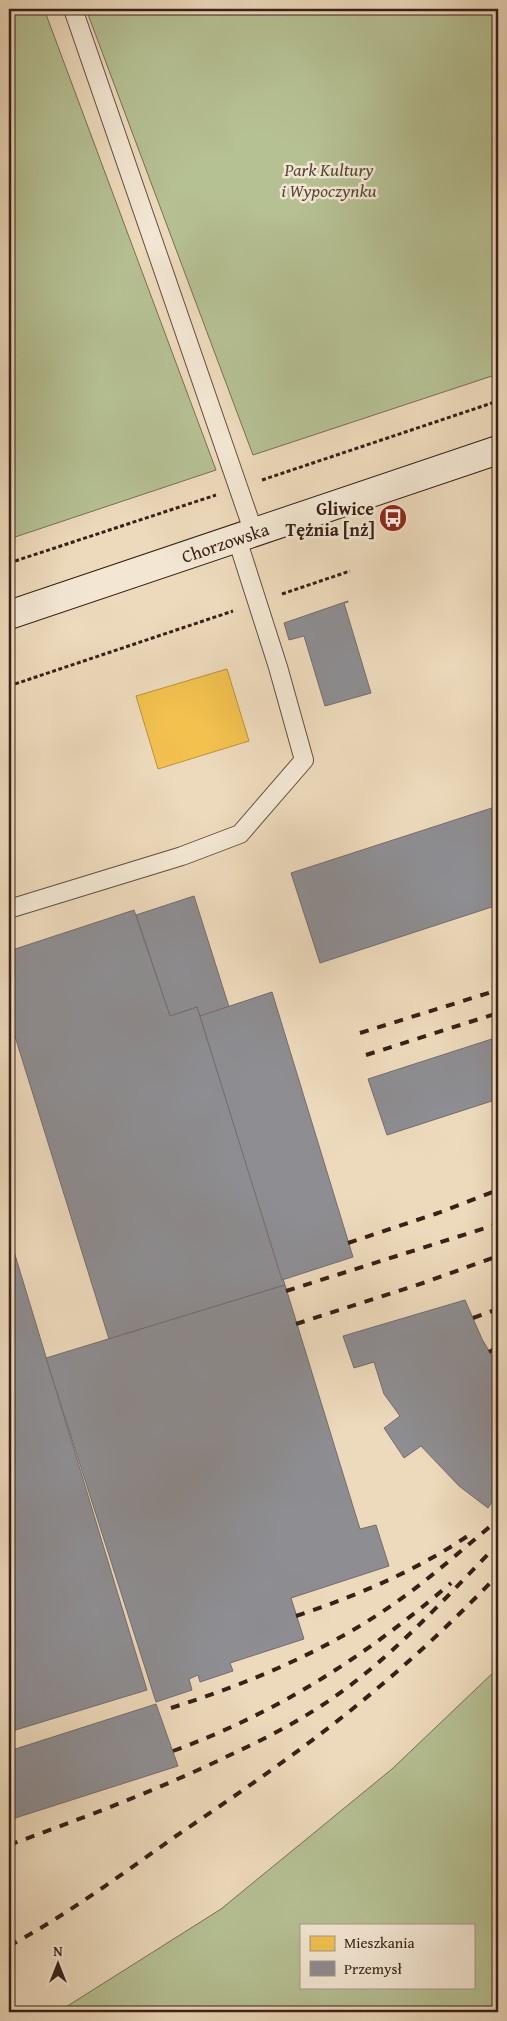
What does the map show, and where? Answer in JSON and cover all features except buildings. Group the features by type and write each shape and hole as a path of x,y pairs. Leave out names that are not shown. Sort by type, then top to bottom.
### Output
{"main road":[{"name":"Chorzowska","path":"9,615 498,450"}],"lane":[{"path":"9,909 182,856 240,834 304,760 258,602 246,536 240,487 176,310 73,9"}],"path":[{"path":"9,563 498,401"},
{"path":"9,686 350,571"}],"green space":[{"path":"9,9 44,9 216,470 9,539"},
{"name":"Park Kultury i Wypoczynku","path":"86,9 498,9 498,374 253,455"},
{"path":"498,1668 498,2012 58,2012 221,1909 392,1769"}],"railway":[{"path":"360,1033 498,990"},
{"path":"366,1055 498,1013"},
{"path":"348,1243 438,1213 498,1190"},
{"path":"286,1291 498,1224"},
{"path":"296,1324 423,1283 498,1256"},
{"path":"473,1318 498,1309"},
{"path":"489,1352 498,1347"},
{"path":"171,1708 230,1688 288,1664 345,1635 398,1601 498,1520"},
{"path":"296,1616 365,1590 409,1570 431,1559 472,1533"},
{"path":"9,1845 176,1780 259,1741 317,1709 365,1674 385,1656 424,1620 498,1544"},
{"path":"9,1946 94,1894 310,1742 401,1668 443,1630 498,1575"},
{"path":"173,1751 249,1719 320,1680 387,1635 451,1583"}],"place":[{"name":"Gliwice Tężnia [nż]","path":"393,518"}]}
